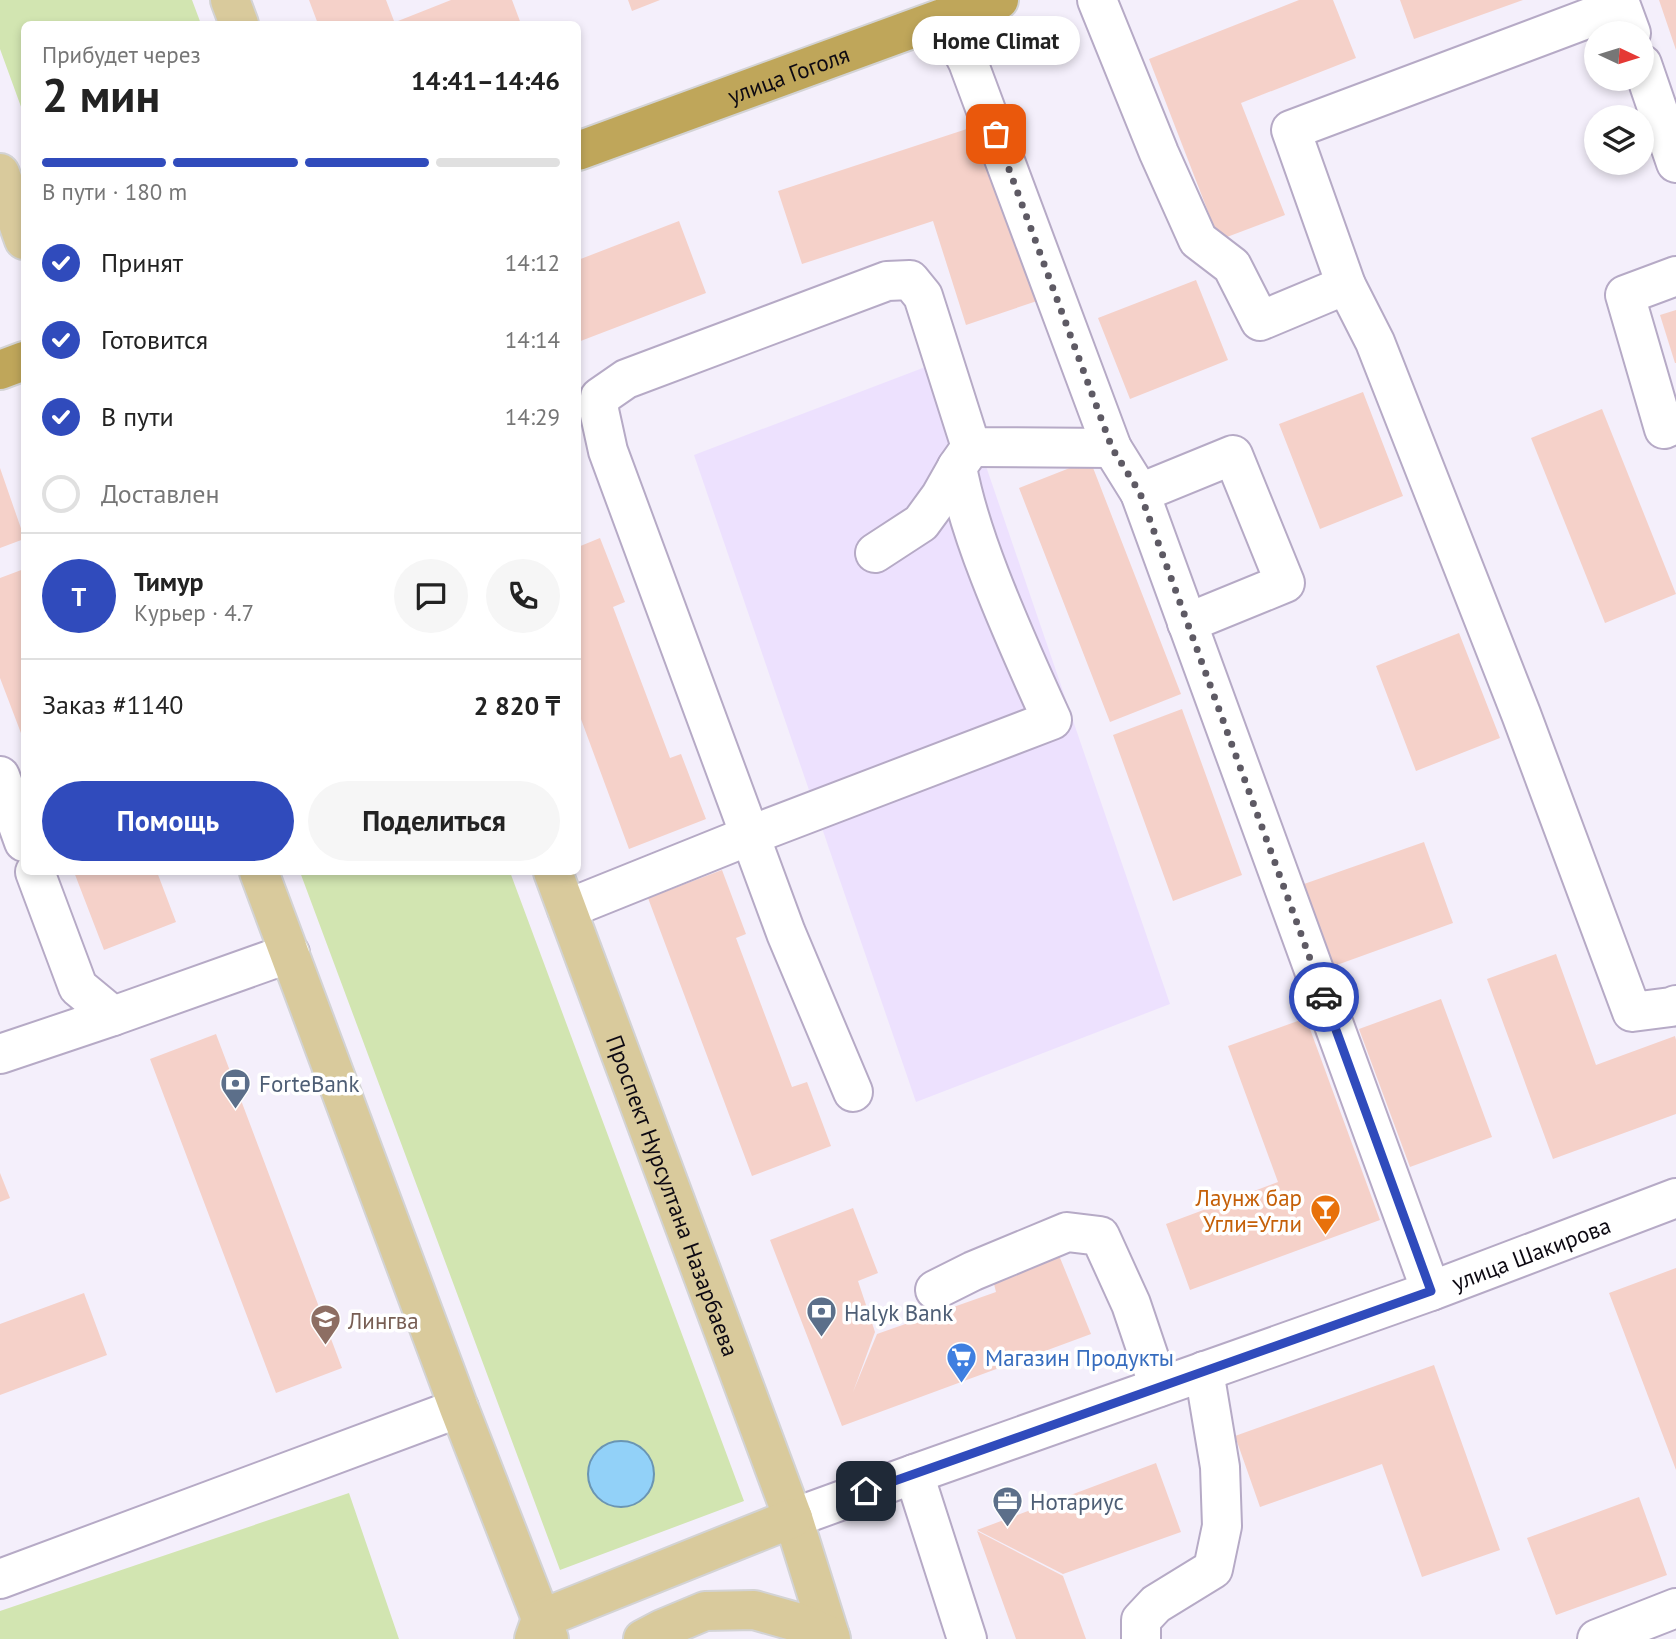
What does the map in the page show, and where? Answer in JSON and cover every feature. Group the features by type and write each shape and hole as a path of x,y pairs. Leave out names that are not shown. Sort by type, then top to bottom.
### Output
{"highway":[{"name":"улица Гоголя","path":"581,150 945,17 999,0"},
{"path":"0,370 21,361"}],"main road":[{"path":"230,0 238,21"},
{"path":"0,173 21,232"},
{"path":"260,875 541,1632 793,1518"},
{"name":"Проспект Нурсултана Назарбаева","path":"554,875 793,1518 830,1637"},
{"name":"Проспект Нурсултана Назарбаева","path":"643,1639 705,1611 754,1610 800,1623 830,1637"}],"street":[{"path":"1097,0 1159,153 1198,240 1232,266 1260,321 1346,285"},
{"path":"1627,21 1621,6 1291,130 1346,285 1380,355 1521,714 1632,1012 1676,1005"},
{"path":"945,17 973,74 1112,448 1140,493 1431,1291"},
{"path":"1651,91 1676,163"},
{"path":"1676,276 1625,295 1664,429 1676,424"},
{"path":"567,909 751,835 1052,719 1013,636 973,530 962,492 964,457 923,296 910,280 887,281 626,379 600,397 599,410 608,451 751,835 786,933 853,1093"},
{"path":"964,457 1112,448"},
{"path":"1140,493 1233,455 1285,583 1187,623"},
{"path":"875,553 921,523 964,457"},
{"path":"0,776 21,834"},
{"path":"37,875 78,987 113,1016"},
{"path":"0,1054 290,953"},
{"name":"улица Шакирова","path":"793,1518 1431,1291 1676,1198"},
{"path":"935,1290 973,1271 1067,1232 1100,1236 1131,1304 1159,1387"},
{"path":"1141,1639 1141,1620 1156,1604 1213,1569 1222,1526 1220,1467 1204,1371"},
{"path":"0,1579 459,1408"},
{"path":"914,1474 967,1639"},
{"path":"1597,1639 1676,1608"}],"shaded area":[{"path":"949,358 1170,1004 916,1102 694,455"}],"green space":[{"path":"0,0 192,0 200,21 21,21 21,107 0,49"},
{"path":"301,875 511,875 744,1501 560,1570"},
{"path":"349,1493 399,1639 0,1639 0,1611"}],"water":[{"path":"621,1441 634,1444 644,1451 651,1461 654,1474 651,1487 644,1497 634,1504 621,1507 608,1504 598,1497 591,1487 588,1474 591,1461 598,1451 608,1444"}],"building":[{"path":"309,0 386,0 394,21 317,21"},
{"path":"451,0 512,0 520,21 398,21"},
{"path":"628,0 660,0 632,11"},
{"path":"1299,0 1333,0 1356,58 1241,103 1285,215 1219,240 1149,59"},
{"path":"1400,0 1523,0 1414,39"},
{"path":"1659,0 1676,0 1676,50"},
{"path":"982,124 1040,300 966,325 933,221 802,264 778,191"},
{"path":"679,221 706,293 581,341 581,259"},
{"path":"1196,280 1228,360 1130,399 1098,318"},
{"path":"1676,310 1676,363 1675,363 1660,315"},
{"path":"1363,392 1403,496 1320,529 1279,424"},
{"path":"1602,409 1676,594 1605,623 1531,438"},
{"path":"1090,460 1181,694 1110,722 1019,488"},
{"path":"0,468 21,528 21,540 0,548"},
{"path":"600,538 625,602 613,607 670,758 681,754 706,819 629,849 581,719 581,546"},
{"path":"21,570 21,733 0,678 0,578"},
{"path":"1459,633 1500,738 1416,771 1376,666"},
{"path":"1182,709 1242,875 1173,901 1113,735"},
{"path":"1424,842 1453,923 1334,966 1304,884"},
{"path":"722,870 746,934 736,938 792,1087 807,1082 831,1146 752,1176 648,898"},
{"path":"75,875 158,875 176,922 104,950"},
{"path":"1556,954 1596,1065 1675,1036 1676,1114 1553,1159 1487,979"},
{"path":"1441,999 1492,1137 1410,1167 1359,1029"},
{"path":"1306,1018 1380,1220 1190,1290 1166,1224 1278,1182 1228,1046"},
{"path":"216,1034 342,1368 276,1393 150,1059"},
{"path":"0,1173 10,1198 0,1202"},
{"path":"853,1208 878,1273 858,1281 875,1332 853,1392 877,1334 996,1292 991,1272 1056,1248 1091,1334 842,1426 770,1240"},
{"path":"1676,1268 1676,1470 1609,1293"},
{"path":"84,1293 107,1355 0,1395 0,1324"},
{"path":"1434,1365 1500,1550 1422,1577 1382,1464 1260,1507 1235,1436"},
{"path":"1156,1463 1181,1532 1063,1574 977,1530"},
{"path":"1639,1497 1667,1575 1556,1615 1527,1538"},
{"path":"977,1531 1063,1576 1086,1639 1016,1639"}],"way so far":[{"path":"996,134 1112,448 1140,493 1324,997"}],"place":[{"name":"Home Climat","path":"996,134"},
{"name":"ForteBank","path":"236,1110"},
{"name":"Лаунж бар Угли=Угли","path":"1325,1237"},
{"name":"Halyk Bank","path":"821,1339"},
{"name":"Лингва","path":"325,1347"},
{"name":"Магазин Продукты","path":"962,1384"},
{"name":"Нотариус","path":"1007,1528"}],"route":[{"path":"866,1491 1431,1291 1324,997"}]}
